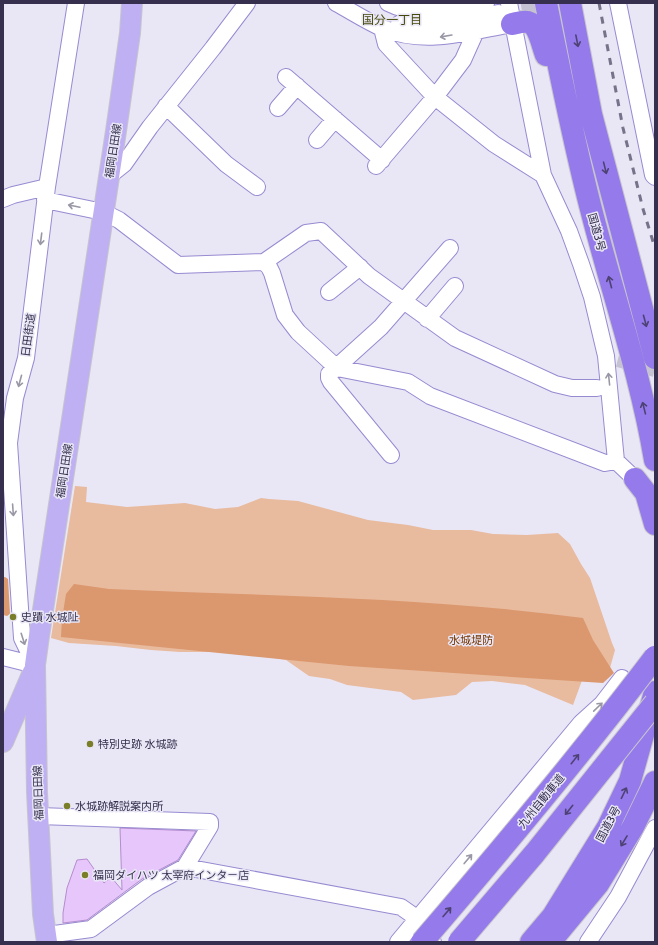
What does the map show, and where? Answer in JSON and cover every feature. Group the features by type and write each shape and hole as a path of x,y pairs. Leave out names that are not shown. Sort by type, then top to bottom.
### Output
{"highway":[{"name":"国道3号","path":"546,3 592,213 638,384 652,439 655,460"},
{"path":"570,3 591,114 655,358"},
{"path":"501,11 530,22 539,34 576,145"},
{"path":"635,479 646,492 655,524"},
{"name":"九州自動車道","path":"422,942 513,836 655,657"},
{"name":"国道3号","path":"550,942 589,880 608,827 630,781 655,692"},
{"path":"459,942 535,853 655,703"},
{"name":"国道3号","path":"531,942 553,916 589,880 633,827 655,782"},
{"path":"518,942 589,880"},
{"path":"564,942 580,921 589,880"}],"main road":[{"name":"福岡日田線","path":"44,940 37,792 35,665 130,33 132,3"},
{"path":"35,665 4,738 20,737 25,741 37,792"}],"street":[{"name":"日田街道","path":"35,665 22,638 9,443 15,398 26,358 46,193 76,3"},
{"path":"109,176 124,164 166,106 247,3"},
{"path":"336,3 382,28 404,34 422,37 438,37 476,31"},
{"path":"357,3 387,20 406,25 425,26 439,24 501,11"},
{"path":"388,3 402,9 420,13 468,5 501,11"},
{"path":"618,3 654,176"},
{"path":"278,108 291,82 335,119 379,163 435,97 463,60 476,31 501,11"},
{"path":"501,11 543,175 569,231 612,358 616,461 635,479"},
{"path":"382,28 386,44 435,97 494,144 543,175"},
{"path":"166,106 226,164 257,187"},
{"path":"317,140 335,119"},
{"path":"8,197 46,193 103,212 118,220 178,265 264,262 306,233 321,231 360,267 404,302 455,338 555,384 572,388 597,388"},
{"path":"391,455 331,382 329,374 381,327 450,248"},
{"path":"264,262 272,273 285,315 298,332 337,368 408,382 430,396 605,463 616,461"},
{"path":"329,292 360,267"},
{"path":"427,318 455,286"},
{"path":"3,657 35,665"},
{"path":"398,942 581,723 602,704 622,678"},
{"path":"39,816 210,822 210,826 185,867 148,887 90,929 44,940"},
{"path":"588,942 618,897 655,828"},
{"path":"185,867 401,907 411,914 432,942"}],"green space":[{"path":"75,486 87,487 86,502 127,507 185,503 215,509 238,507 261,498 298,501 368,520 433,530 471,530 493,534 527,535 558,533 570,544 590,578 615,650 608,675 584,675 573,705 525,685 492,681 472,682 456,695 413,700 401,692 347,685 330,679 309,676 286,660 240,652 180,652 151,650 69,643 51,638"},
{"path":"3,577 8,579 10,614 7,616 3,615"},
{"name":"水城堤防","path":"74,584 109,589 406,601 524,611 583,618 593,640 614,673 603,683 349,666 61,637 66,594"}],"building":[{"name":"福岡ダイハツ 太宰府インタ－店","path":"120,828 196,831 178,860 142,879 87,920 63,923 67,888 77,860 87,859 104,883 111,877 122,890"}],"tunnel":[{"path":"498,13 551,3"},
{"path":"618,359 655,369"}],"railway":[{"path":"599,3 623,128 643,209 655,248"}],"place":[{"name":"史蹟 水城阯","path":"13,617"},
{"name":"特別史跡 水城跡","path":"90,744"},
{"name":"水城跡解説案内所","path":"67,806"},
{"name":"福岡ダイハツ 太宰府インタ－店","path":"85,875"}],"district":[{"name":"国分一丁目","path":"392,20"}]}
